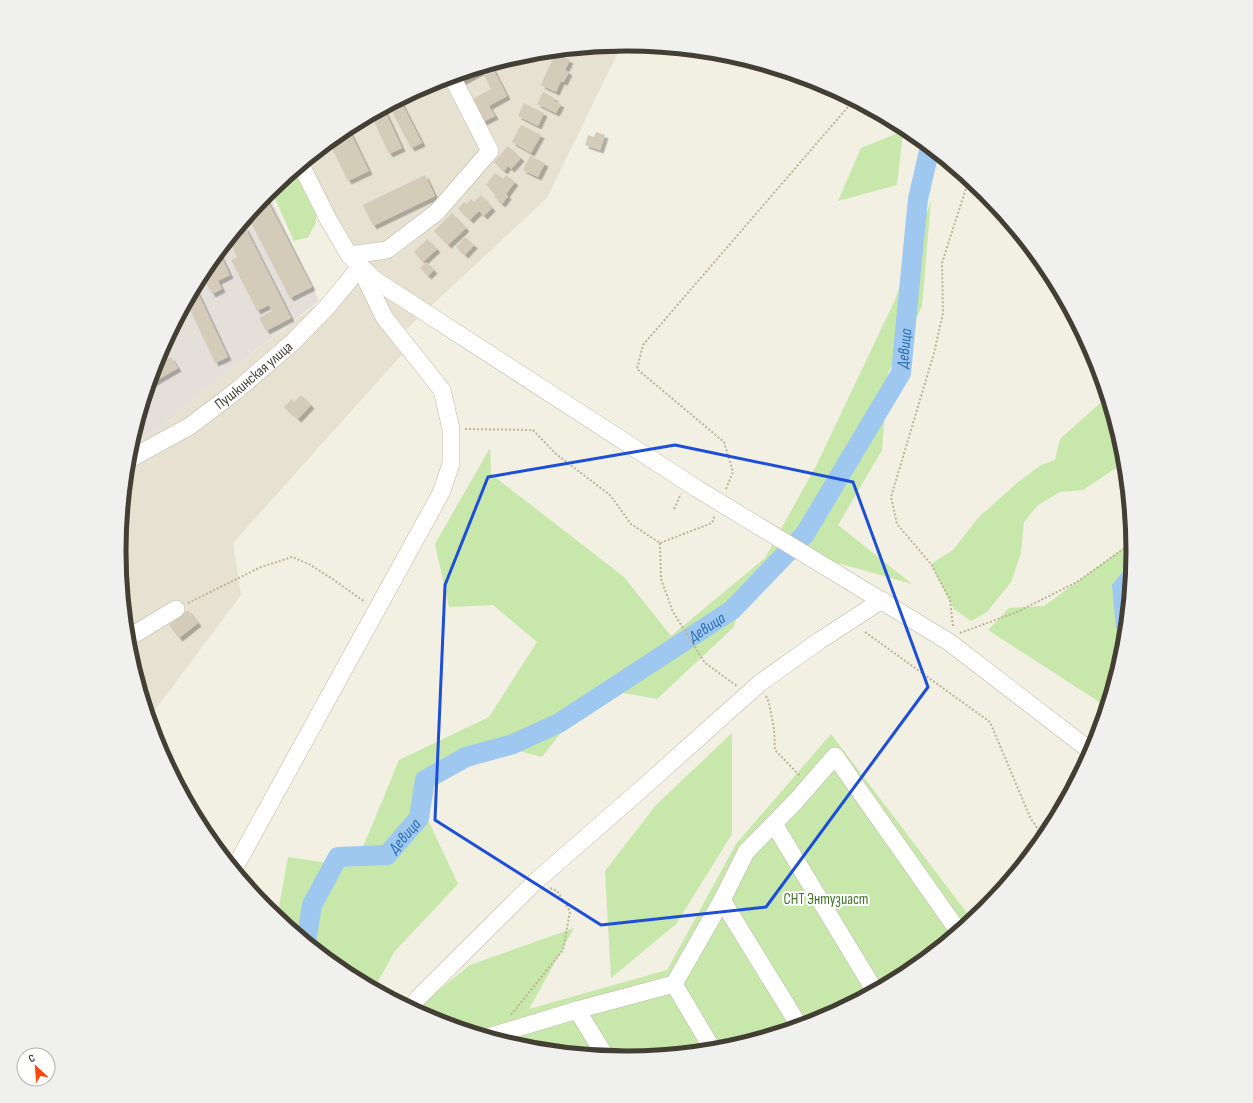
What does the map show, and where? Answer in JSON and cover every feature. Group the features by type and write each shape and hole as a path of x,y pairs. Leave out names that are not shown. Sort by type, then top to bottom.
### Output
{"street":[{"path":"354,261 387,250 437,212 490,151 455,82"},
{"path":"236,865 441,493 451,464 451,429 442,390 384,317 354,261 328,219 303,169"},
{"path":"354,261 375,280 690,489 882,600 949,642 1087,748"},
{"name":"Пушкинская улица","path":"136,456 190,426 236,391 293,342 327,306 354,261"},
{"path":"414,1004 424,992 535,882 760,683 819,641 882,600"},
{"path":"133,635 176,609"},
{"path":"496,1035 577,1010 674,984 722,900 746,852 795,802 835,756 956,928"},
{"path":"774,824 873,987"},
{"path":"722,900 797,1022"},
{"path":"674,984 710,1045"},
{"path":"577,1010 602,1051"}],"path":[{"path":"643,344 850,104"},
{"path":"953,626 950,600 932,564 897,524 891,497 934,352 943,313 942,263 967,185"},
{"path":"451,429 533,430 556,454"},
{"path":"674,509 690,489"},
{"path":"660,543 661,579 673,612 705,663 739,687"},
{"path":"960,633 1017,612 1077,582 1127,546"},
{"path":"176,609 261,567 292,557 309,564 359,597 377,611"},
{"path":"865,632 990,722 1030,817 1040,833"},
{"path":"760,683 769,703 774,728 775,750 799,775 798,782"},
{"path":"510,1017 563,950 570,911 557,891 535,882"}],"highlighted area":[{"path":"675,445 853,482 928,687 766,907 601,925 435,820 445,585 488,477"}],"shaded area":[{"path":"618,51 547,198 403,332 364,283 308,166 348,135 376,118 435,89 497,68 529,61 561,55"},
{"path":"271,200 319,301 216,381 157,430 139,441 153,391 164,360 178,330 210,273 250,221"},
{"path":"354,276 406,350 233,543 241,595 153,712 143,681 136,649 130,617 127,584 127,519 130,486 136,454 139,441 157,430 216,381"}],"green space":[{"path":"900,132 903,134 897,185 838,201 861,148"},
{"path":"298,174 316,210 316,223 308,237 294,241 274,197"},
{"path":"931,201 922,307 888,373 882,450 838,525 912,584 806,554 744,586 734,627 657,699 596,688 542,757 484,742 415,792 458,884 394,952 376,985 348,968 296,928 278,910 288,857 353,867 369,833 399,760 489,717 537,642 493,605 449,607 435,544 490,448 491,474 624,577 671,636 765,558 817,464 894,302"},
{"path":"1103,401 1110,422 1119,466 1083,490 1060,492 1038,505 1024,522 1021,553 1011,582 987,612 971,621 954,609 931,564 953,550 978,518 1017,483 1041,465 1055,460 1060,439"},
{"path":"1127,546 1126,584 1123,617 1110,681 1103,704 988,630 1009,608 1044,606"},
{"path":"732,733 732,834 676,924 611,978 605,871 656,805"},
{"name":"СНТ Энтузиаст","path":"831,734 969,916 957,928 905,968 848,1000 818,1014 756,1035 692,1048 626,1052 561,1048 497,1035 435,1014 420,1007 424,1002 470,965 574,928 529,1009 667,970 736,844"}],"water":[{"path":"1127,567 1123,617 1120,631 1116,628 1112,585"}],"building":[{"path":"559,55 570,60 565,70 569,72 564,82 561,81 556,92 541,85 554,56"},
{"path":"493,69 507,96 489,106 495,116 483,122 471,100 491,89 483,73"},
{"path":"473,76 461,82 460,80"},
{"path":"543,92 555,98 554,101 561,104 556,113 537,104"},
{"path":"524,103 544,113 538,126 518,116"},
{"path":"402,104 422,143 411,148 391,110"},
{"path":"386,113 402,148 389,154 373,120"},
{"path":"521,125 541,135 531,153 512,142"},
{"path":"596,132 605,135 600,150 585,145 588,135 594,137"},
{"path":"351,133 369,171 348,181 331,147"},
{"path":"508,146 521,158 511,169 508,166 504,171 494,162"},
{"path":"530,156 545,163 538,177 523,170"},
{"path":"495,173 503,179 506,175 515,182 506,194 508,196 502,204 494,197 496,194 486,185"},
{"path":"425,175 435,196 373,226 363,205"},
{"path":"481,195 492,208 484,216 479,211 470,220 458,209 464,202 466,204 471,199 474,202"},
{"path":"268,203 312,287 290,298 250,221"},
{"path":"452,213 466,228 448,245 434,231"},
{"path":"245,227 291,318 266,331 259,318 272,311 269,305 257,311 231,260 237,257 231,244"},
{"path":"465,237 474,245 465,255 456,247"},
{"path":"427,239 437,249 423,262 414,252"},
{"path":"222,257 230,275 218,281 222,289 212,294 205,281 207,277 214,274 212,270"},
{"path":"426,262 434,270 428,276 420,268"},
{"path":"198,293 228,357 215,363 189,308"},
{"path":"171,357 178,368 157,380 164,361"},
{"path":"301,395 311,405 298,419 284,407 292,399 294,402"},
{"path":"188,610 198,623 179,638 169,625"}],"waterway":[{"name":"Девица","path":"307,937 312,905 338,857 387,855 419,818 425,780 466,757 513,744 559,723 732,610 805,534 901,373 918,199 929,152"}]}
